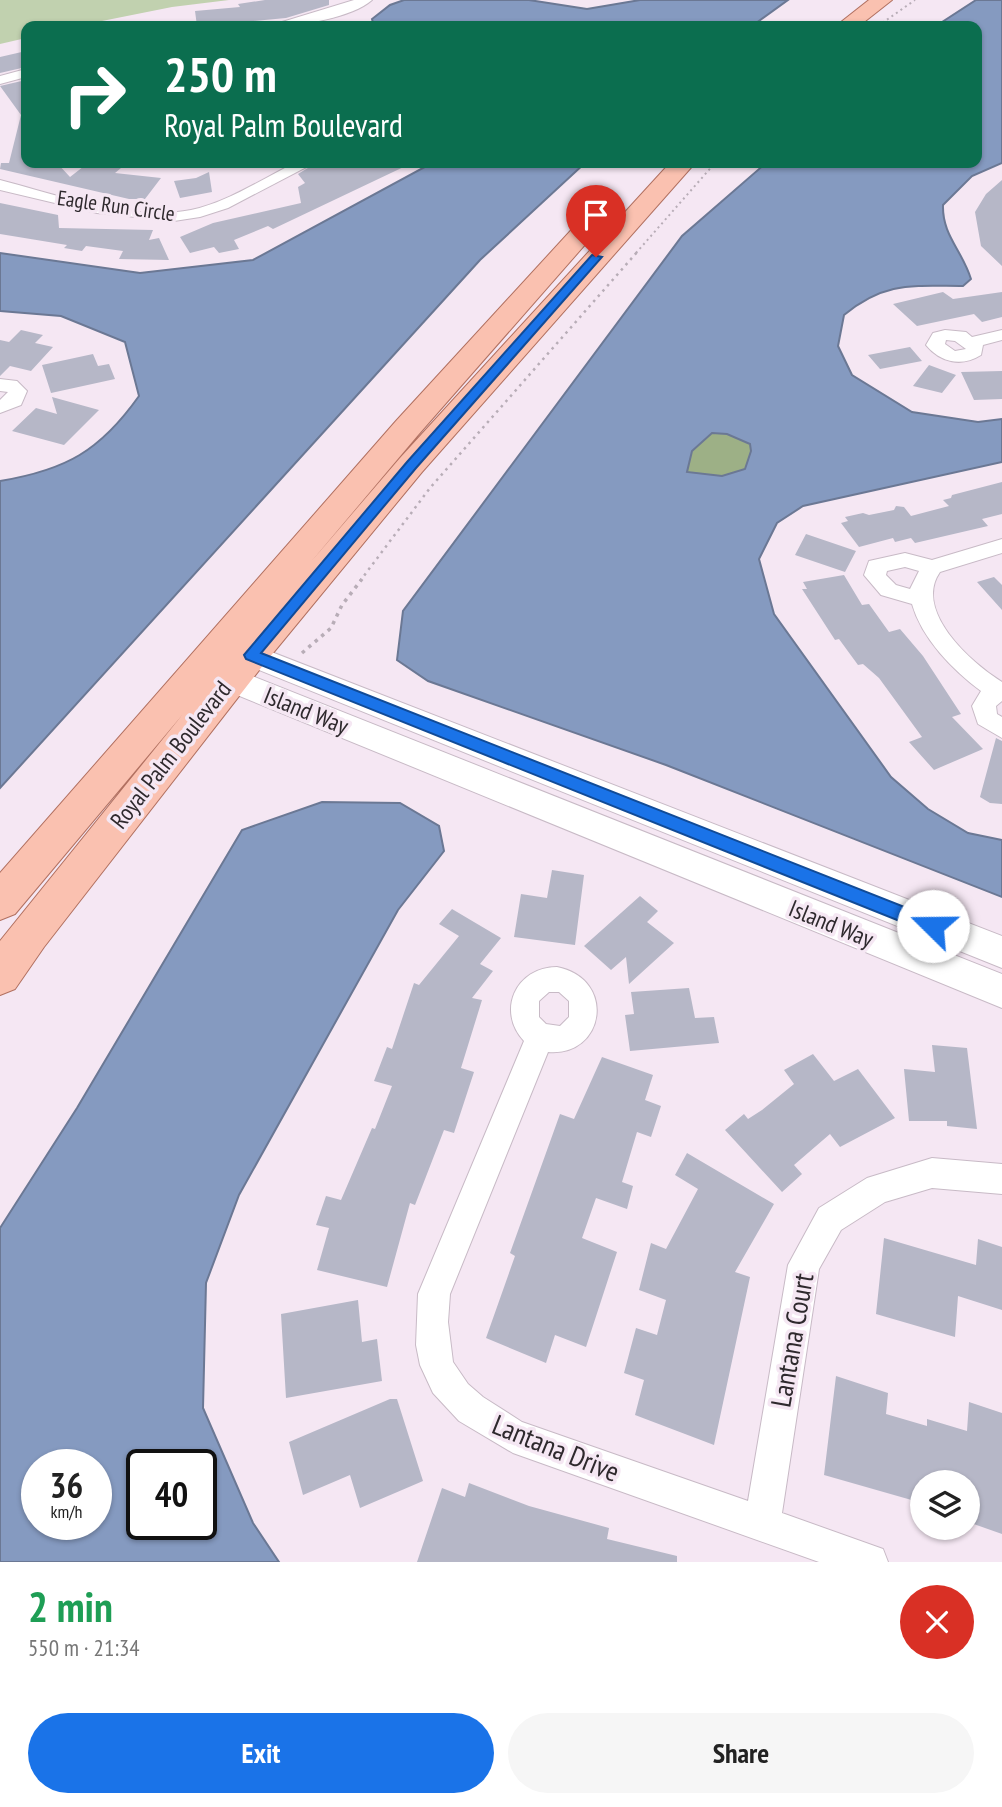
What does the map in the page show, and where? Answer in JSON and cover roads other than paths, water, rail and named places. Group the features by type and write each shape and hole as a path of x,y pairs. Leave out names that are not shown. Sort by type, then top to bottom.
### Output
{"main road":[{"path":"839,21 855,0"},
{"path":"842,21 882,0"},
{"name":"Royal Palm Boulevard","path":"0,976 425,408 604,208 648,168"},
{"name":"Royal Palm Boulevard","path":"0,902 231,664 678,168"}],"street":[{"path":"298,21 332,13 366,0"},
{"path":"0,80 21,75"},
{"name":"Eagle Run Circle","path":"0,185 127,212 171,216 208,209 295,168"},
{"path":"972,342 1002,335"},
{"path":"0,385 10,385 18,391 14,401 0,407"},
{"path":"921,598 894,594 880,585 875,575 877,566 905,560 932,566 1002,546"},
{"path":"932,566 922,582 921,598 927,617 959,657 998,691 984,706 986,718 1002,729"},
{"name":"Island Way","path":"231,664 1002,952"},
{"name":"Island Way","path":"231,664 1002,991"},
{"name":"Lantana Drive","path":"541,1035 435,1294 431,1327 433,1352 441,1377 456,1399 475,1414 513,1436 870,1562"},
{"name":"Lantana Court","path":"762,1524 803,1265 830,1219 878,1189 932,1173 1002,1179"}],"water":[{"path":"404,0 529,0 587,9 640,0 788,0 759,21 373,21 390,5"},
{"path":"976,0 1002,0 1002,163 972,176 943,205 949,234 971,279 963,286 914,286 873,296 844,315 838,346 852,375 912,412 978,422 1002,419 1002,462 803,506 777,523 759,559 774,614 891,777 928,809 968,833 1002,840 1002,897 666,765 428,681 397,660 403,611 682,236 760,168 982,168 982,21 944,21","holes":["712,433 727,434 750,444 751,451 745,469 722,476 687,472 692,451"]},
{"path":"423,168 580,168 480,260 0,788 0,481 44,471 80,455 110,431 139,396 125,342 61,316 0,311 0,253 140,273 253,260"},
{"path":"322,802 400,803 439,826 444,851 398,910 239,1195 206,1283 203,1408 253,1523 279,1562 0,1562 0,1228 77,1108 242,830"}]}
